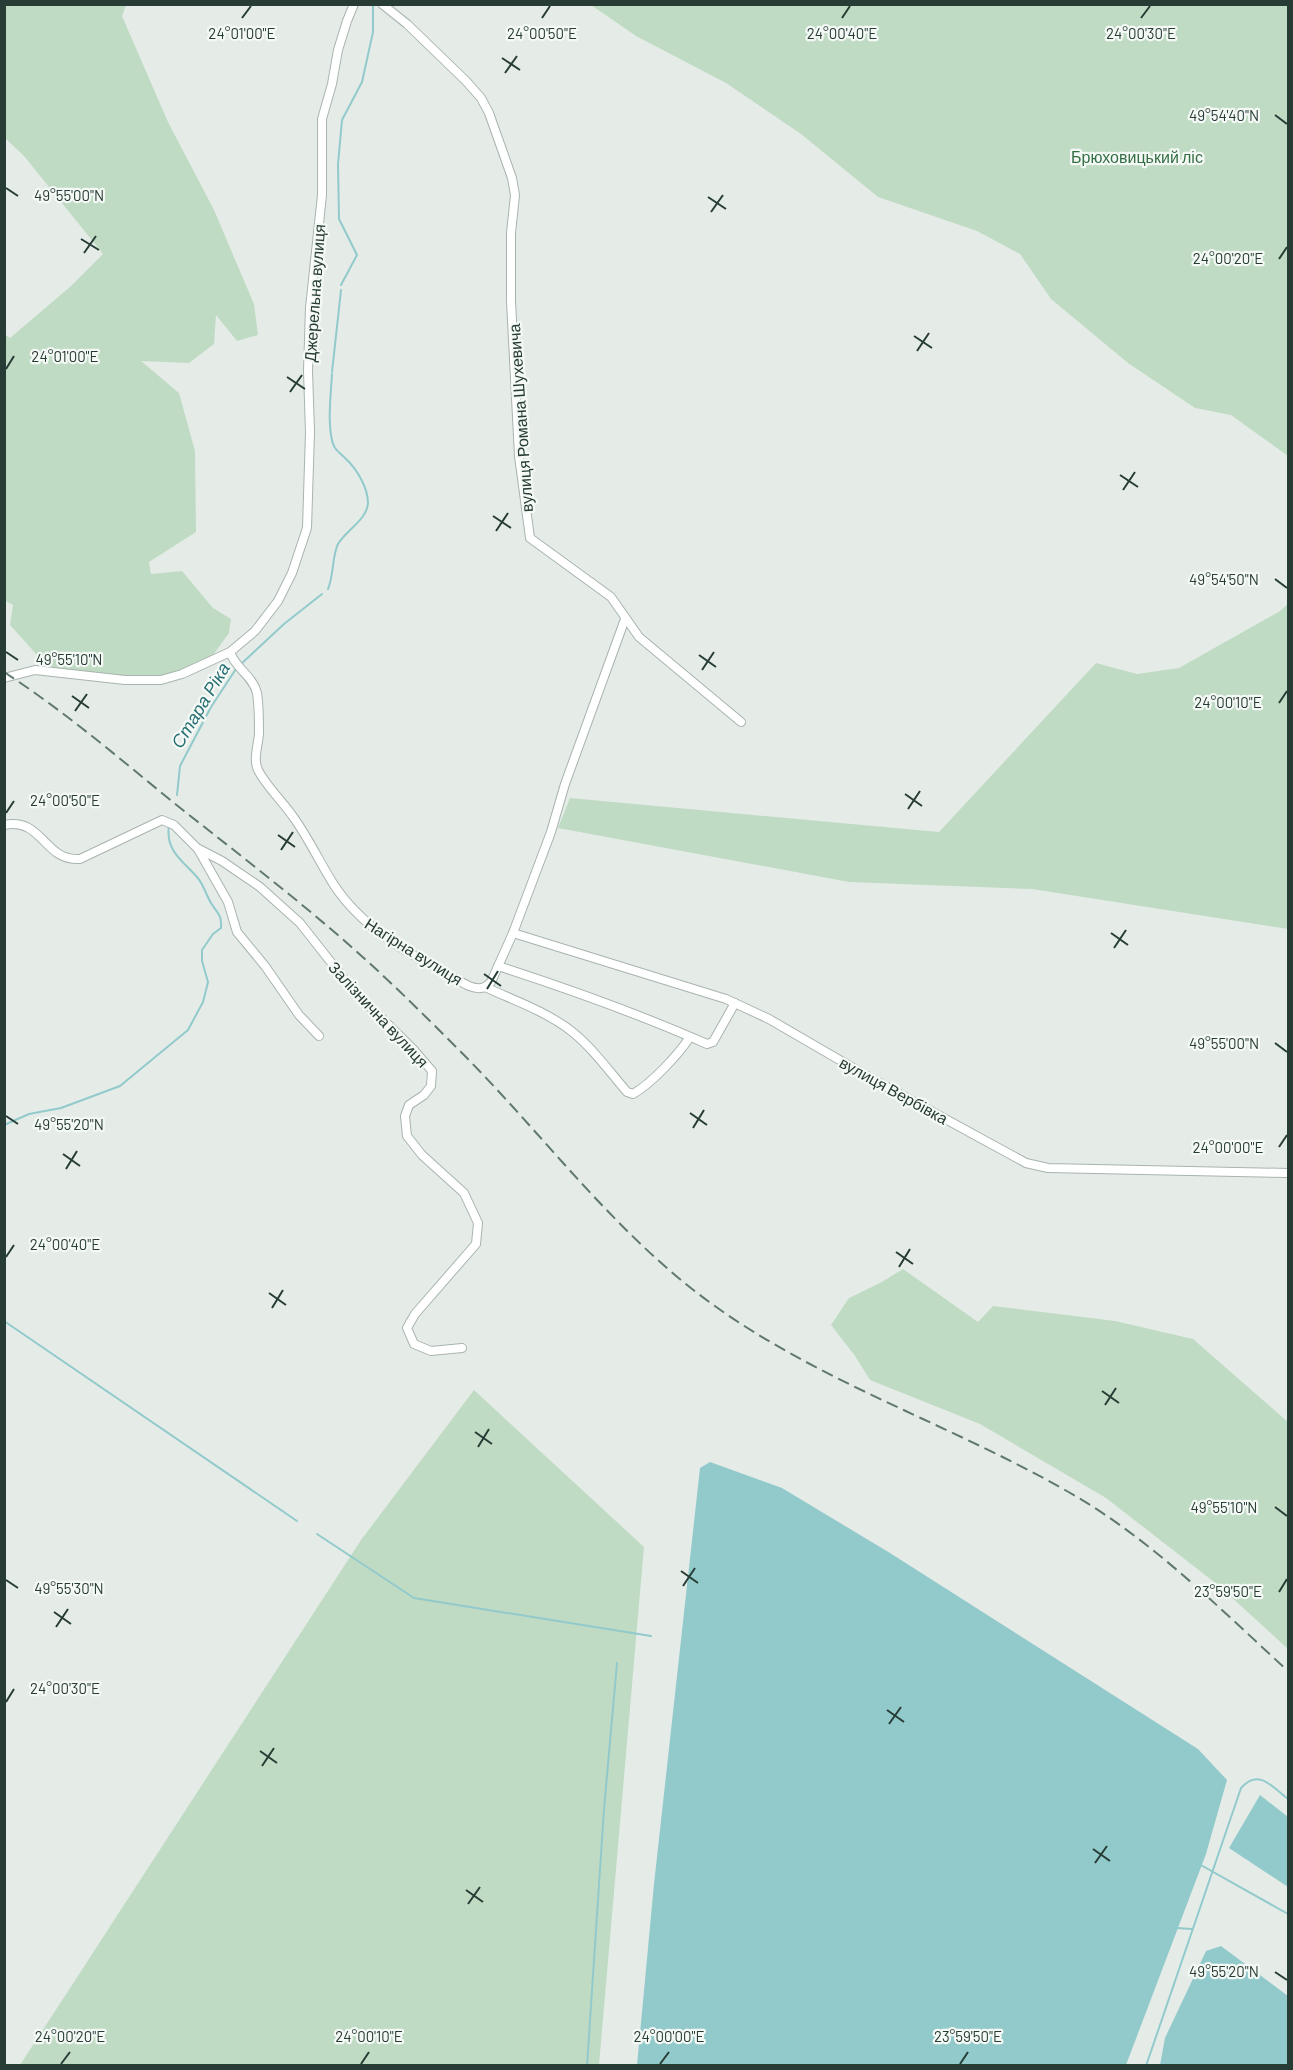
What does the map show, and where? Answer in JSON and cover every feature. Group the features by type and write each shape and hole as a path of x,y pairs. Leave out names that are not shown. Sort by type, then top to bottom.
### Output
{"street":[{"name":"Джерельна вулиця","path":"4,678 36,670 125,680 161,680 231,656 255,631 278,600 292,573 307,528 310,309 322,195 322,119 346,21 354,4"},
{"name":"вулиця Романа Шухевича","path":"384,6 407,24 481,98 489,112 512,178 515,195 511,233 511,301 520,472 530,538 611,597 639,637 741,722"},
{"path":"485,987 491,982 513,933 551,832 625,619"},
{"name":"Нагірна вулиця","path":"231,656 253,683 257,694 259,735 256,762 259,772 295,819 335,886 350,906 373,928 435,968 472,987 480,989 485,987 559,1022 572,1031 627,1092 633,1094 639,1090 690,1037"},
{"name":"Залізнична вулиця","path":"4,825 16,822 31,828 62,857 72,859 80,859 162,820 174,825 197,848 228,902 237,932 265,966 299,1015 319,1036"},
{"name":"Залізнична вулиця","path":"197,848 222,861 260,887 300,923 352,989 432,1071 431,1086 424,1095 409,1105 405,1116 407,1136 422,1155 464,1193 478,1223 476,1244 415,1314 407,1328 414,1344 431,1351 462,1348"},
{"name":"вулиця Вербівка","path":"513,933 735,1003 769,1019 874,1080 1026,1163 1048,1168 1288,1173"},
{"path":"498,966 586,995 707,1044 713,1042 735,1003"}],"green space":[{"path":"5,5 126,5 122,16 168,122 214,210 254,304 258,335 237,341 216,315 214,344 189,363 141,361 179,393 195,451 196,532 149,562 151,574 182,571 213,608 231,619 229,633 211,658 162,679 76,673 46,665 10,625 13,605 4,600 4,334 10,338 71,286 103,254 24,156 5,138"},
{"name":"Брюховицький ліс","path":"591,5 1288,5 1288,456 1231,415 1195,408 1128,363 1051,299 1020,254 977,231 878,197 801,134 726,83 636,36"},
{"path":"1288,604 1288,929 1032,889 849,882 558,828 570,798 939,832 1096,663 1137,674 1179,668 1280,611"},
{"path":"903,1269 978,1322 993,1306 1115,1321 1193,1339 1288,1422 1288,1649 1218,1585 1106,1498 980,1424 870,1380 831,1325 849,1298"},
{"path":"474,1390 644,1547 599,2065 20,2065 361,1540"}],"water":[{"path":"710,1462 782,1488 890,1553 1198,1749 1227,1780 1206,1854 1126,2065 637,2065 654,1884 700,1468"},
{"path":"1260,1795 1288,1817 1288,1887 1229,1848"},
{"path":"1221,1946 1288,1996 1288,2065 1160,2065 1165,2038 1206,1951"}],"waterway":[{"name":"Стара Ріка","path":"341,285 357,255 339,219 338,164 342,120 362,82 373,32 373,4"},
{"name":"Стара Ріка","path":"332,372 341,290"},
{"name":"Стара Ріка","path":"328,589 338,544 364,515 368,503 361,478 335,448 332,441 330,412 332,374"},
{"name":"Стара Ріка","path":"240,665 284,624 322,594"},
{"name":"Стара Ріка","path":"177,795 180,766 211,707 236,669"},
{"name":"Стара Ріка","path":"4,1125 29,1114 61,1108 120,1086 188,1030 203,1002 208,982 202,961 202,950 213,934 221,928 221,920 199,880 172,849 168,834 169,825"},
{"path":"4,1321 297,1521"},
{"path":"317,1534 414,1598 651,1636"},
{"path":"587,2066 604,1809 617,1663"},
{"path":"1146,2066 1241,1788 1248,1782 1260,1780 1271,1785 1288,1799"},
{"path":"1199,1864 1288,1914"},
{"path":"1177,1928 1192,1929"}],"railway":[{"path":"4,672 91,735 283,889 362,956 489,1081 603,1206 664,1265 696,1292 783,1350 1019,1465 1096,1509 1182,1574 1288,1671"}]}
